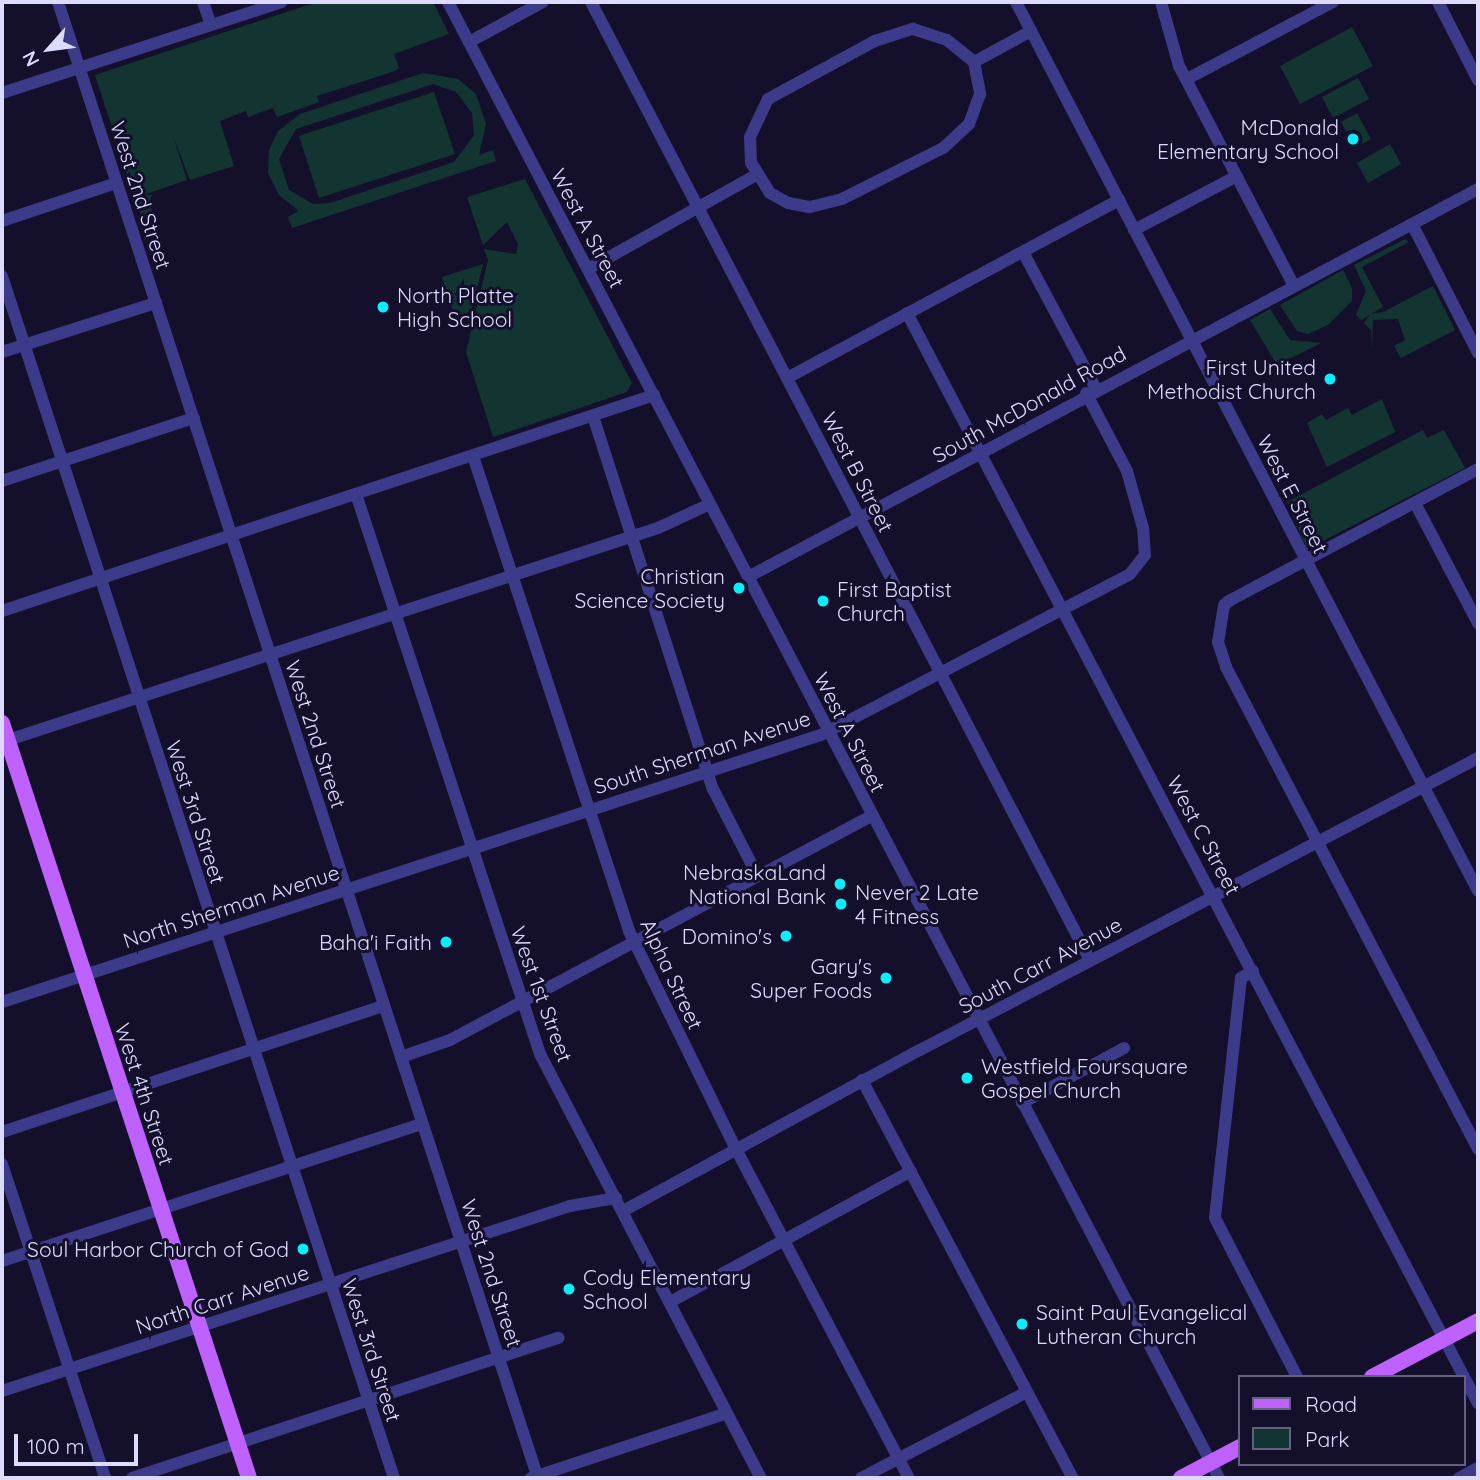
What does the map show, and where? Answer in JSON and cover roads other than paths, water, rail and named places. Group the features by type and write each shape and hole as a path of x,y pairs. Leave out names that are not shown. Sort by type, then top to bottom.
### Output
{"main road":[{"name":"West 4th Street","path":"2,723 5,741 248,1478"},
{"path":"1376,1375 1478,1321"},
{"path":"1181,1478 1238,1448"}],"street":[{"name":"West 2nd Street","path":"58,2 499,1358 535,1478"},
{"path":"203,2 211,25"},
{"path":"2,93 282,2"},
{"name":"West A Street","path":"448,2 1219,1478"},
{"path":"469,42 542,2"},
{"name":"West B Street","path":"591,2 1090,960"},
{"name":"West E Street","path":"1016,2 1478,891"},
{"path":"1161,2 1169,37 1187,79 1294,286"},
{"path":"1187,79 1312,7 1334,2"},
{"path":"1438,2 1478,80"},
{"path":"913,29 947,40 974,62 980,94 969,124 943,148 904,169 842,199 809,207 788,204 770,193 756,176 750,137 759,111 781,91 841,58 894,32 913,29"},
{"path":"974,62 1031,31"},
{"path":"588,269 756,176"},
{"path":"1134,230 1237,176"},
{"path":"2,221 116,183"},
{"name":"South McDonald Road","path":"748,577 861,519 1091,391 1478,189"},
{"path":"787,377 1119,200"},
{"path":"1412,224 1478,353"},
{"path":"1023,252 1091,391"},
{"name":"West 3rd Street","path":"2,276 252,1050 394,1478"},
{"path":"2,352 156,303"},
{"name":"West C Street","path":"907,313 1064,608 1463,1375"},
{"name":"South Sherman Avenue","path":"472,848 827,731 1130,574 1145,555 1144,547 1127,471 1091,391"},
{"path":"2,611 654,395"},
{"path":"593,416 708,771 757,875"},
{"path":"2,481 194,418"},
{"name":"Alpha Street","path":"472,456 634,942 736,1149 909,1478"},
{"path":"1478,469 1224,605 1219,651 1478,1149"},
{"name":"West 1st Street","path":"356,494 540,1054 761,1478"},
{"path":"5,741 631,535 710,503"},
{"path":"1415,503 1478,623"},
{"name":"South Carr Avenue","path":"623,1211 862,1080 1478,758"},
{"path":"401,1057 450,1040 872,816"},
{"name":"North Sherman Avenue","path":"2,1002 472,848"},
{"path":"1254,971 1241,978 1215,1219 1296,1375"},
{"path":"2,1132 384,1006"},
{"path":"1022,1103 1124,1048"},
{"path":"862,1080 1073,1478"},
{"path":"2,1261 422,1124"},
{"path":"2,1164 105,1478"},
{"path":"670,1302 911,1171"},
{"name":"North Carr Avenue","path":"2,1391 570,1206 616,1198"},
{"path":"132,1478 559,1338"},
{"name":"West C Street","path":"1466,1381 1478,1404"},
{"path":"861,1478 1027,1392"},
{"path":"535,1478 727,1413"},
{"path":"1459,1478 1478,1468"}],"place":[{"name":"McDonald Elementary School","path":"1353,139"},
{"name":"North Platte High School","path":"383,307"},
{"name":"First United Methodist Church","path":"1330,379"},
{"name":"Christian Science Society","path":"739,588"},
{"name":"First Baptist Church","path":"823,601"},
{"name":"NebraskaLand National Bank","path":"840,884"},
{"name":"Never 2 Late 4 Fitness","path":"841,904"},
{"name":"Domino's","path":"786,936"},
{"name":"Baha'i Faith","path":"446,942"},
{"name":"Gary's Super Foods","path":"886,978"},
{"name":"Westfield Foursquare Gospel Church","path":"967,1078"},
{"name":"Soul Harbor Church of God","path":"303,1249"},
{"name":"Cody Elementary School","path":"569,1289"},
{"name":"Saint Paul Evangelical Lutheran Church","path":"1022,1324"}]}
